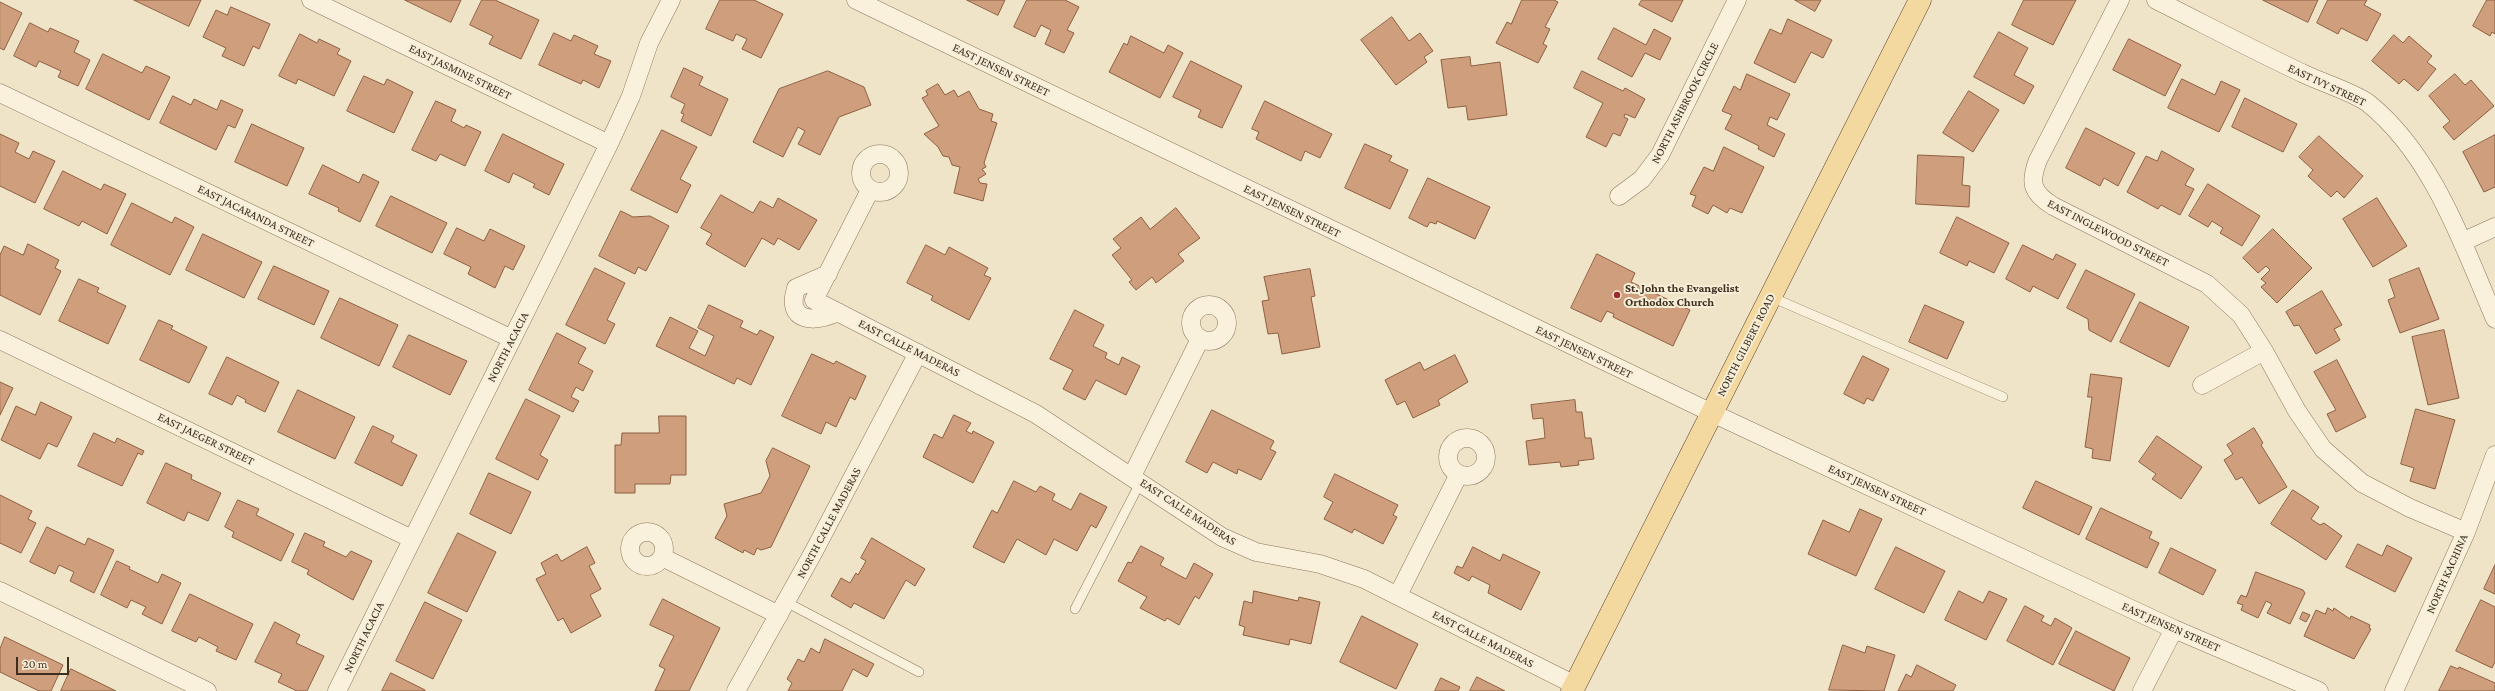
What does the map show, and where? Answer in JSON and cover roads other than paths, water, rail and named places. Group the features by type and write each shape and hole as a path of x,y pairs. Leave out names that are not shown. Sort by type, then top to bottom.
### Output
{"main road":[{"name":"NORTH GILBERT ROAD","path":"1573,688 1920,0"}],"street":[{"name":"EAST JASMINE STREET","path":"311,0 609,144"},
{"name":"NORTH ACACIA","path":"337,691 609,144 631,96 649,43 671,0"},
{"name":"EAST JENSEN STREET","path":"856,0 876,4 1712,413 2174,629 2319,691"},
{"name":"NORTH ASHBROOK CIRCLE","path":"1619,196 1642,179 1660,155 1737,0"},
{"name":"EAST INGLEWOOD STREET","path":"2120,0 2038,160 2033,177 2033,186 2041,197 2053,206 2207,284 2241,315 2264,351 2297,411 2322,449 2362,483 2410,508 2466,532"},
{"name":"EAST IVY STREET","path":"2156,0 2302,73 2366,102 2399,132 2422,163 2462,242"},
{"name":"EAST JACARANDA STREET","path":"0,93 512,339"},
{"name":"EAST CALLE MADERAS","path":"870,190 814,300 1036,414 1222,537 1239,545 1274,556 1336,568 1398,595 1573,688"},
{"path":"2495,227 2462,242 2495,319"},
{"path":"1136,480 1200,339"},
{"name":"EAST JAEGER STREET","path":"0,340 412,539"},
{"path":"2202,385 2264,351"},
{"name":"NORTH CALLE MADERAS","path":"736,691 783,608 918,353"},
{"name":"NORTH KACHINA","path":"2394,691 2466,532 2495,455"},
{"path":"1398,595 1459,474"},
{"path":"662,557 783,608"},
{"path":"0,591 207,691"},
{"path":"2142,691 2174,629"}],"lane":[{"path":"1770,297 2003,397"},
{"path":"1075,609 1136,480"},
{"path":"783,608 919,672"}],"place":[{"name":"St. John the Evangelist Orthodox Church","path":"1617,295"}]}
